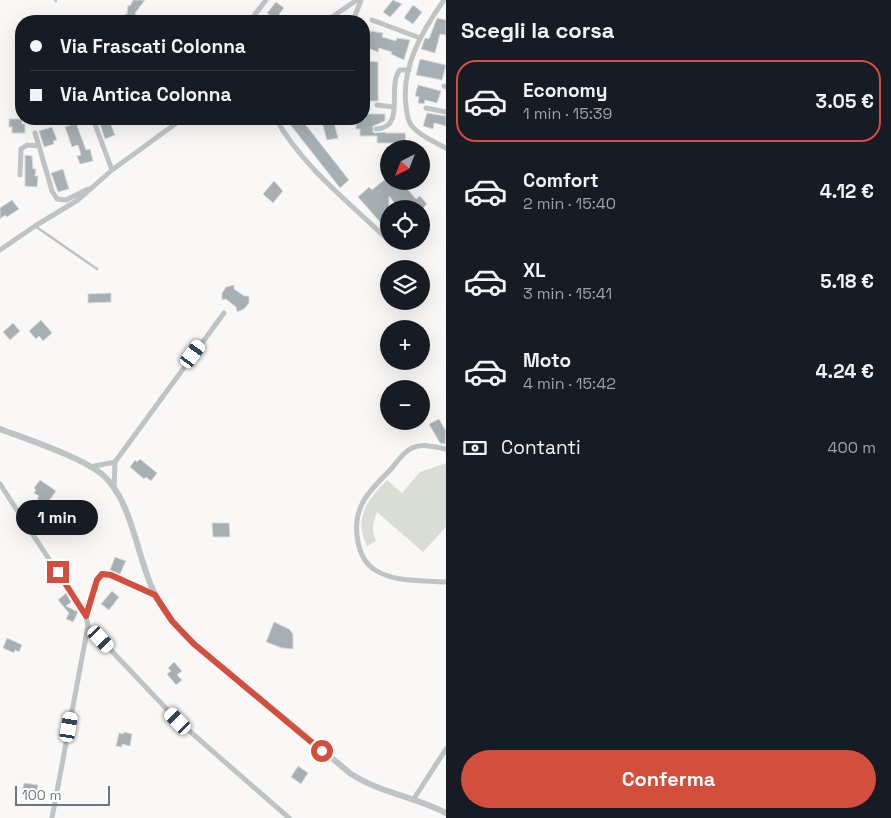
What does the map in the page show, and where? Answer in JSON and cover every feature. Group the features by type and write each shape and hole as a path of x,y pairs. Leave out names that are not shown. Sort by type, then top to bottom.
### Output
{"street":[{"path":"255,15 266,0"},
{"path":"335,15 357,0"},
{"path":"355,15 361,0"},
{"path":"444,0 420,38 409,70 405,93 409,122 418,131 446,148"},
{"path":"372,20 420,38"},
{"path":"376,129 384,128 394,116 394,90 397,74 402,69 409,70"},
{"path":"377,105 394,107"},
{"path":"426,108 446,112"},
{"path":"96,125 112,170"},
{"path":"0,250 35,226 71,205 112,170 174,125"},
{"path":"280,125 310,166 380,232"},
{"path":"35,133 52,191 59,200 66,200 97,184"},
{"path":"20,176 22,148 27,145 39,146"},
{"path":"224,313 115,462 113,482 115,490 126,514 155,595 172,621 194,644 338,764 369,784 446,813"},
{"path":"0,429 90,467 104,477 115,490"},
{"path":"446,449 422,446 409,450 364,500 360,509 357,531 360,550 366,562 379,572 394,577 446,582"},
{"path":"90,467 115,462"},
{"path":"0,484 86,616 88,626 52,818"},
{"path":"86,616 97,580 102,574 111,575 155,595"},
{"path":"88,626 178,721 289,818"},
{"path":"413,800 446,749"}],"lane":[{"path":"35,226 97,269"}],"shaded area":[{"path":"446,463 446,527 423,552 377,512 373,526 373,534 376,541 367,546 363,536 362,518 369,502 387,480 402,493 420,472"}],"building":[{"path":"133,0 145,0 136,15 125,15 127,14 128,5 130,6"},
{"path":"393,0 402,4 390,17 383,12"},
{"path":"276,2 284,8 280,15 270,15 267,13"},
{"path":"413,5 422,12 413,24 404,18"},
{"path":"437,18 446,20 446,35 440,34 435,53 421,49 425,38 429,39"},
{"path":"370,31 383,33 382,37 396,41 397,38 410,40 404,60 391,54 392,52 379,48 378,52 370,49"},
{"path":"420,59 446,65 442,80 416,75"},
{"path":"370,61 378,62 378,101 370,101"},
{"path":"418,85 441,91 437,103 425,100 424,104 418,103 419,97 415,96"},
{"path":"427,113 446,116 446,126 434,123 433,129 423,126"},
{"path":"370,114 385,114 385,121 373,126 373,132 405,133 406,140 380,140 380,143 377,143 377,136 360,136 360,129 356,129 356,125 370,125"},
{"path":"9,119 15,119 15,125 25,125 25,133 12,133 12,127 9,127"},
{"path":"77,125 86,150 90,149 93,161 80,164 77,156 81,155 78,145 72,147 65,127"},
{"path":"100,125 111,125 115,135 105,139"},
{"path":"291,125 306,125 349,180 340,188"},
{"path":"323,125 335,125 338,138 327,140"},
{"path":"52,127 57,140 53,141 54,144 44,147 39,131"},
{"path":"25,155 32,156 33,169 36,169 35,176 38,176 37,187 25,186"},
{"path":"63,169 69,189 58,192 51,173"},
{"path":"274,181 283,191 273,203 263,194"},
{"path":"380,183 380,190 408,190 416,199 420,196 424,200 392,200 389,196 389,200 380,200 380,222 358,197 369,187 372,190"},
{"path":"12,200 19,209 0,219 0,208"},
{"path":"234,285 234,289 244,296 249,296 249,303 244,309 237,312 236,307 226,299 222,300 222,293 226,287"},
{"path":"111,293 111,302 88,303 88,294"},
{"path":"41,320 52,333 43,341 39,336 36,339 29,331"},
{"path":"13,323 20,331 10,340 3,332"},
{"path":"439,419 446,431 445,444 440,443 430,424"},
{"path":"140,459 157,473 151,481 146,477 144,479 130,467 135,460 137,462"},
{"path":"40,480 56,491 46,505 37,499 39,496 34,493 36,490 34,488"},
{"path":"212,523 229,523 230,537 213,537"},
{"path":"115,557 126,561 120,574 110,570"},
{"path":"112,591 119,597 109,610 101,604"},
{"path":"66,593 71,602 66,606 78,612 73,622 66,619 69,613 58,600"},
{"path":"274,622 289,629 293,634 293,649 282,648 266,642"},
{"path":"7,638 22,645 19,652 15,650 14,653 3,648"},
{"path":"174,662 182,671 177,675 182,680 176,685 167,674 171,671 168,668"},
{"path":"124,732 132,734 130,746 122,744 122,747 116,746 119,733 123,734"},
{"path":"298,766 308,773 301,784 291,777"},
{"path":"24,783 38,785 36,795 22,792"}],"route":[{"path":"58,572 86,616 97,580 102,574 111,575 155,595 172,621 194,644 322,751"}]}
